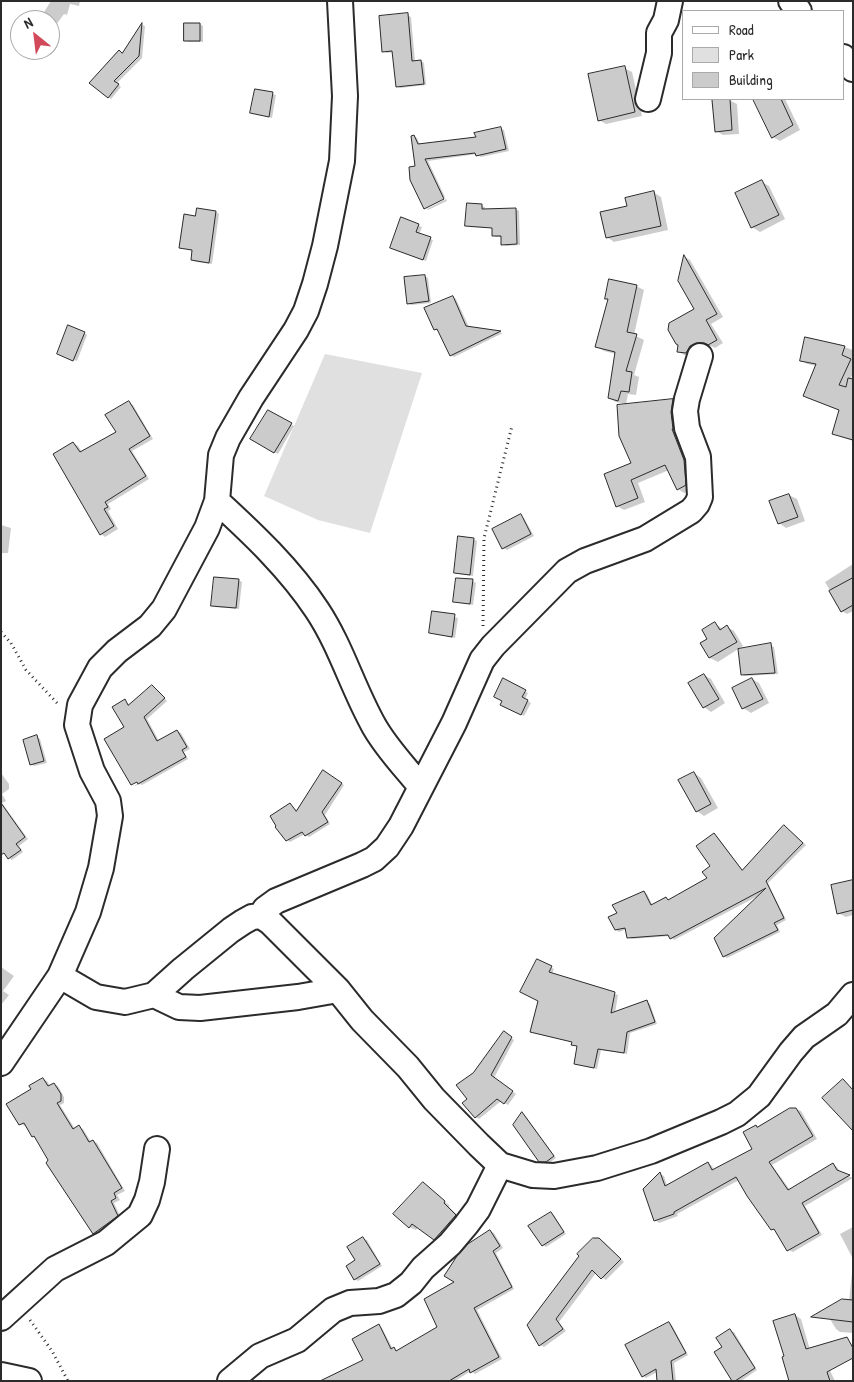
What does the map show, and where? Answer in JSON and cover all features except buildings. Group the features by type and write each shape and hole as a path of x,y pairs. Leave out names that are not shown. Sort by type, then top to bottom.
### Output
{"street":[{"path":"1,1063 60,976 88,912 101,868 110,816 108,801 92,771 77,724 80,705 100,668 117,651 150,626 164,609 207,528 217,501 221,455 228,438 306,311 325,246 342,161 346,96 340,1"},
{"path":"648,99 659,52 658,33 666,20 670,1"},
{"path":"844,58 853,69"},
{"path":"260,916 265,909 276,901 374,858 387,847 401,826 468,694 482,660 492,646 567,571 585,561 645,539 691,512 700,497 698,457 687,428 685,412 687,398 700,356"},
{"path":"217,501 279,563 317,610 332,634 375,728 390,750 421,786"},
{"path":"60,976 96,997 125,1002 154,995 231,930 252,917 260,916 270,922 338,990 362,1020 408,1067 434,1099 500,1165 533,1175 547,1175 597,1168 651,1151 738,1114 760,1096 804,1037 837,1014 853,996"},
{"path":"154,995 179,1007 200,1008 298,998 338,990"},
{"path":"823,1025 853,1017"},
{"path":"9,1311 55,1269 106,1243 140,1215 152,1182 157,1149"},
{"path":"230,1381 260,1356 297,1340 333,1310 350,1303 379,1301 396,1295 411,1283 423,1268 450,1244 466,1225 478,1209 500,1165"},
{"path":"1,1375 29,1381"}],"path":[{"path":"482,660 484,538 512,426"},
{"path":"1,632 11,643 26,670 77,724"},
{"path":"9,1311 33,1324 52,1350 68,1381"}],"green space":[{"path":"325,354 422,373 370,533 318,520 264,496"}]}
